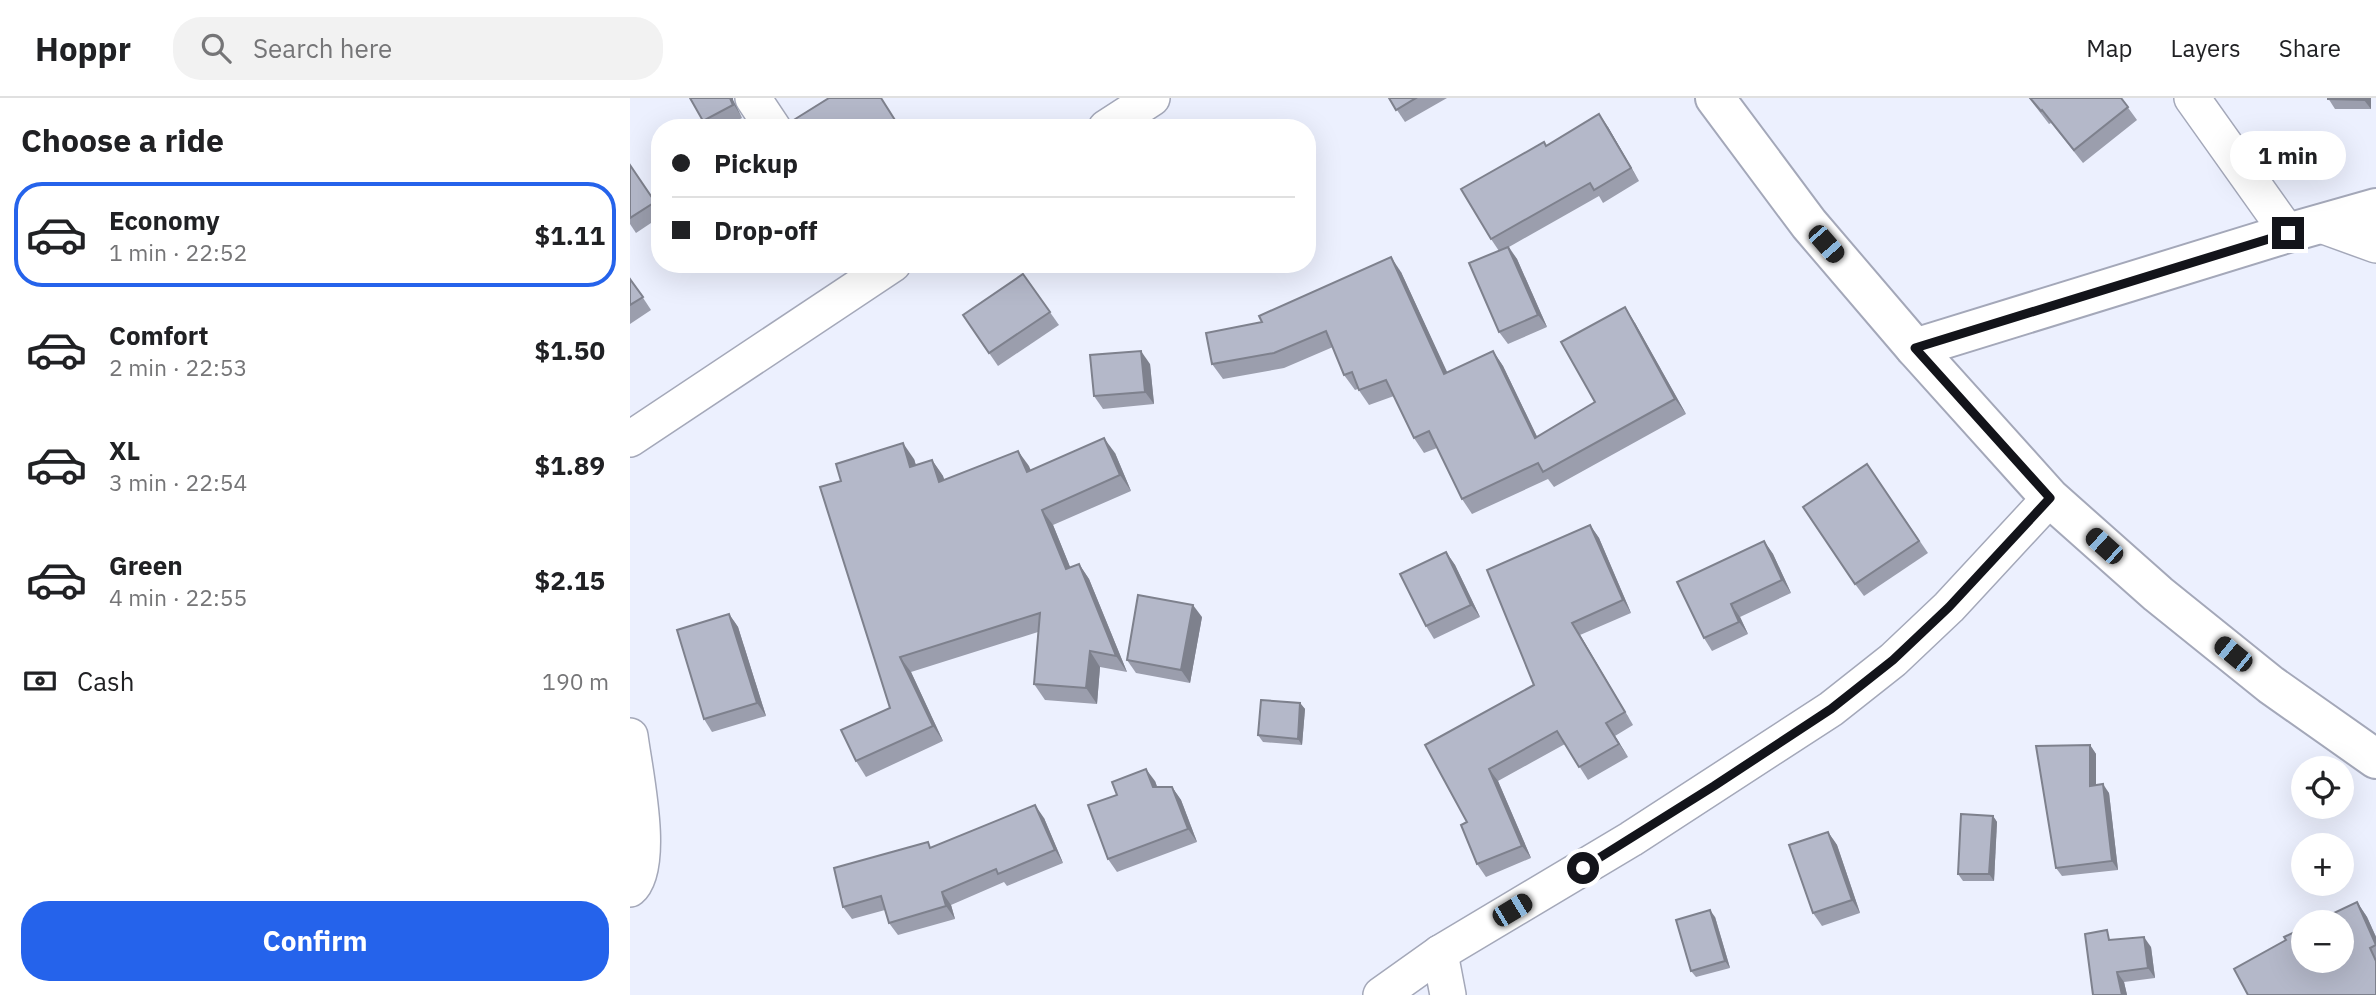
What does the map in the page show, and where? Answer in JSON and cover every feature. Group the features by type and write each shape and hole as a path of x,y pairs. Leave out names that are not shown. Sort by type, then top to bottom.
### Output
{"street":[{"path":"753,98 767,119"},
{"path":"1120,119 1152,98"},
{"path":"1715,98 1809,224 1915,348 2050,498 2178,611 2271,685 2376,759"},
{"path":"2192,98 2303,229 2376,245"},
{"path":"1915,348 2376,208"},
{"path":"630,439 870,273"},
{"path":"1381,995 1440,953 1631,839 1831,709 1893,660 1949,607 2050,498"},
{"path":"630,736 633,777 643,839 643,865 630,889"},
{"path":"1440,953 1448,995"}],"building":[{"path":"690,98 730,98 733,105 702,119"},
{"path":"829,98 881,98 894,119 795,119"},
{"path":"1389,98 1416,98 1396,110"},
{"path":"2030,98 2121,98 2128,107 2074,150"},
{"path":"2364,98 2364,100 2328,99"},
{"path":"1599,114 1631,168 1594,190 1590,183 1491,239 1461,189 1544,142 1546,146"},
{"path":"630,165 651,196 651,205 630,218"},
{"path":"1508,247 1538,315 1499,332 1469,263"},
{"path":"1391,257 1444,374 1493,351 1535,438 1595,402 1561,342 1625,307 1675,399 1543,472 1538,463 1462,499 1429,431 1414,438 1386,380 1359,390 1352,372 1344,375 1326,331 1274,353 1212,364 1206,333 1262,322 1259,316"},
{"path":"1023,274 1050,312 989,353 963,315"},
{"path":"630,279 643,297 630,305"},
{"path":"1141,351 1145,392 1094,396 1090,355"},
{"path":"1104,438 1120,475 1042,510 1066,569 1079,564 1116,656 1090,651 1086,688 1034,684 1040,613 900,657 933,726 856,761 841,730 890,708 820,487 841,481 836,464 903,443 910,467 932,460 939,482 1018,451 1027,472"},
{"path":"1867,464 1919,541 1855,584 1803,507"},
{"path":"1590,525 1623,600 1572,623 1625,712 1606,723 1619,744 1579,767 1557,731 1489,769 1522,846 1477,864 1461,825 1467,822 1425,745 1534,685 1487,570"},
{"path":"1764,541 1782,580 1731,604 1739,622 1704,638 1677,582"},
{"path":"1446,552 1471,605 1426,626 1400,574"},
{"path":"1138,595 1193,605 1181,670 1127,660"},
{"path":"729,614 757,703 704,719 677,630"},
{"path":"1261,700 1300,703 1298,739 1258,735"},
{"path":"2090,745 2090,786 2103,784 2112,861 2056,868 2036,746"},
{"path":"1146,769 1153,787 1172,787 1188,829 1108,859 1088,805 1117,795 1112,782"},
{"path":"1035,805 1055,850 998,874 996,869 942,892 946,906 889,923 881,896 843,907 834,868 928,842 930,848"},
{"path":"1961,814 1993,816 1989,874 1958,874"},
{"path":"1828,832 1852,900 1813,913 1789,845"},
{"path":"2357,902 2376,945 2370,948 2376,961 2376,995 2248,995 2234,969 2286,940 2284,937 2291,934 2291,973 2354,973 2354,910 2340,910"},
{"path":"1710,910 1725,961 1691,971 1676,920"},
{"path":"2107,930 2109,940 2144,937 2148,968 2117,972 2122,995 2093,995 2085,934"}],"route":[{"path":"1583,868 1831,709 1893,660 1949,607 2050,498 1915,348 2288,233"}]}
